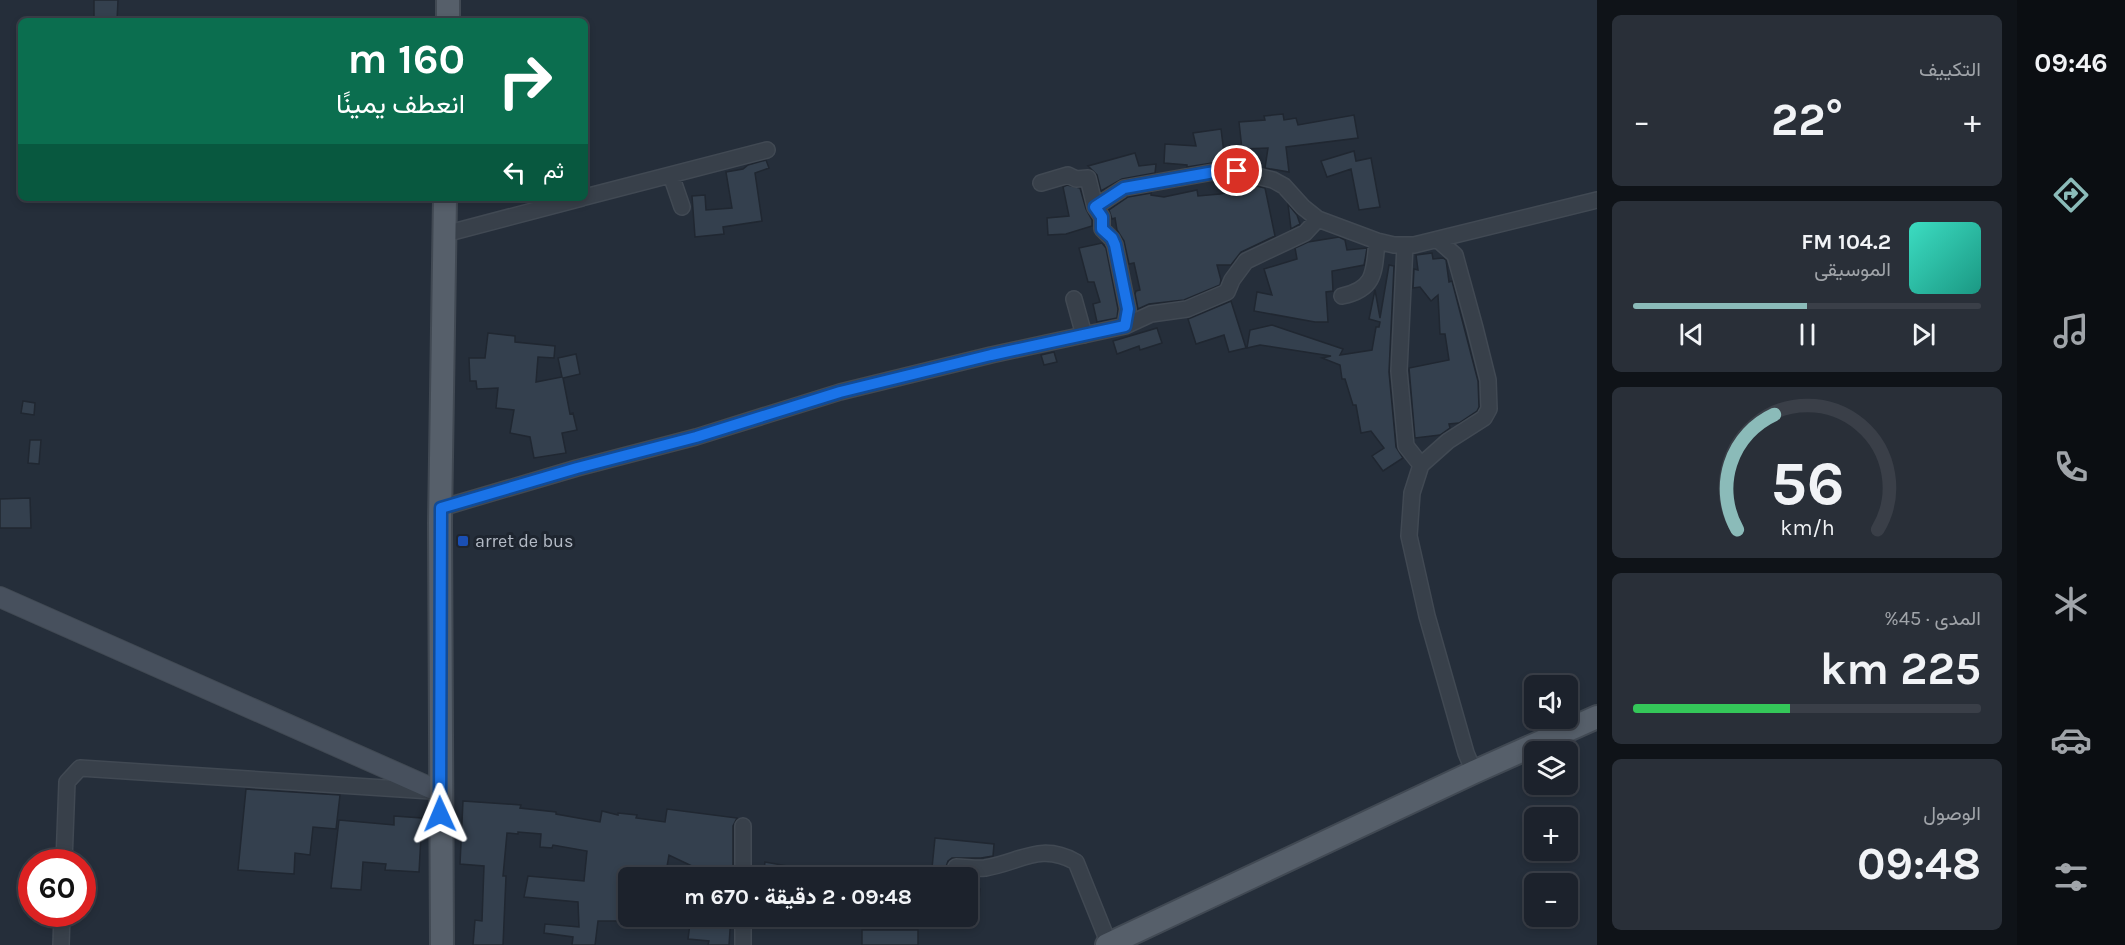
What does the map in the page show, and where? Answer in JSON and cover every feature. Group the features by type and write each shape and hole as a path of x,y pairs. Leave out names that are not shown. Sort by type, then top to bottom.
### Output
{"main road":[{"path":"448,0 448,18"},
{"path":"442,945 441,508 445,201"},
{"path":"0,597 440,792"},
{"path":"1108,945 1474,772 1597,717"}],"street":[{"path":"588,197 767,150"},
{"path":"1095,207 1124,188 1220,171 1237,171 1273,180 1284,186 1303,207 1318,219 1377,241 1414,246 1597,200"},
{"path":"671,175 682,207"},
{"path":"1041,183 1068,176 1076,179 1088,178 1095,207 1102,217 1102,229 1112,238 1115,245 1128,309 1125,326"},
{"path":"445,234 572,201"},
{"path":"441,508 577,468 696,437 840,392 991,355 1125,326 1151,314 1187,309 1227,292 1232,280 1246,261 1305,233 1318,219"},
{"path":"1438,240 1455,255 1488,380 1489,410 1484,418 1448,441 1421,465 1412,493 1409,536 1427,616 1466,753 1474,772"},
{"path":"1342,296 1359,292 1372,278 1377,241"},
{"path":"1405,245 1399,371 1406,446 1421,465"},
{"path":"1074,299 1084,335"},
{"path":"64,849 67,782 80,768 440,792"},
{"path":"743,826 743,867"},
{"path":"978,868 1033,854 1051,852 1076,862 1108,945"},
{"path":"61,945 62,927"},
{"path":"743,927 743,945"}],"building":[{"path":"94,0 118,0 117,18 94,18"},
{"path":"1283,114 1284,120 1296,118 1298,125 1354,115 1358,138 1286,147 1289,172 1265,168 1268,148 1242,149 1239,122 1265,120 1264,116"},
{"path":"1221,129 1225,161 1187,167 1187,165 1164,163 1165,144 1196,146 1193,133"},
{"path":"1354,151 1356,161 1371,158 1380,207 1359,210 1351,169 1327,177 1321,161"},
{"path":"1135,153 1139,166 1156,164 1155,173 1122,179 1101,191 1097,175 1088,166"},
{"path":"766,160 769,168 755,173 762,221 723,227 724,234 695,237 692,196 705,195 706,210 732,208 726,172 743,169 748,165"},
{"path":"1067,185 1080,188 1092,220 1092,226 1066,234 1048,235 1047,218 1069,216 1063,187"},
{"path":"1256,186 1265,188 1275,236 1241,252 1231,265 1217,265 1220,285 1184,300 1149,304 1138,309 1135,294 1140,290 1134,263 1129,264 1124,241 1117,230 1115,218 1112,219 1109,210 1128,197 1151,193 1151,195 1164,197 1197,190 1198,196"},
{"path":"1288,204 1297,215 1300,224 1291,229"},
{"path":"1339,237 1345,240 1347,250 1367,248 1364,265 1332,271 1333,291 1326,292 1328,322 1315,322 1254,311 1257,292 1272,295 1264,269 1297,259 1295,248 1308,242"},
{"path":"1102,243 1106,248 1118,309 1117,318 1097,322 1093,304 1100,302 1094,282 1088,282 1079,248"},
{"path":"1432,253 1433,259 1446,260 1449,282 1452,281 1478,381 1479,407 1477,411 1459,423 1449,424 1450,428 1440,435 1415,438 1409,368 1449,360 1445,334 1440,334 1438,295 1431,301 1420,287 1413,288 1414,269 1418,270 1416,255"},
{"path":"1389,265 1394,266 1389,372 1396,447 1403,458 1383,471 1372,456 1384,448 1371,431 1361,433 1356,405 1353,405 1345,379 1342,379 1340,365 1322,358 1331,356 1260,345 1247,348 1250,330 1272,325 1343,349 1340,355 1372,350 1376,327 1379,327 1380,322 1369,319 1375,290 1380,318"},
{"path":"1231,301 1246,348 1229,352 1224,335 1196,344 1188,319"},
{"path":"1157,328 1162,343 1140,350 1139,346 1117,354 1113,341"},
{"path":"488,333 515,336 515,342 555,346 554,358 538,357 536,382 562,377 558,358 576,354 580,374 563,378 570,414 573,413 577,430 562,433 566,453 534,458 530,437 510,433 514,410 496,408 498,388 477,389 476,381 470,381 469,358 485,358"},
{"path":"1054,352 1057,362 1044,365 1041,355"},
{"path":"23,401 35,403 34,415 21,413"},
{"path":"30,440 41,440 39,464 28,463"},
{"path":"30,498 31,528 0,528 0,499"},
{"path":"246,789 340,795 336,829 313,827 310,855 295,853 294,874 238,870"},
{"path":"463,801 521,805 520,808 556,812 556,814 600,822 602,811 618,815 618,813 637,815 636,818 665,822 667,809 737,818 733,826 733,867 694,867 669,855 667,867 618,867 618,921 598,921 595,945 572,945 573,937 544,933 545,924 579,927 578,902 524,897 528,876 584,881 587,851 553,845 552,848 540,847 541,834 507,833 503,876 506,876 503,945 473,945 475,920 482,921 484,866 460,864"},
{"path":"394,816 422,818 419,872 385,870 386,864 363,862 361,890 331,888 339,820 394,825"},
{"path":"935,838 994,844 993,856 952,858 946,867 932,867"},
{"path":"765,862 793,867 764,867"},
{"path":"690,927 730,927 729,945 708,945 709,941 688,939"},
{"path":"862,930 918,930 918,945 862,945"}],"place":[{"name":"arret de bus","path":"463,541"}],"route":[{"path":"440,814 441,508 577,468 696,437 840,392 991,355 1125,326 1128,309 1126,292 1115,245 1112,238 1102,229 1102,217 1095,207 1124,188 1220,171 1237,171"}]}
